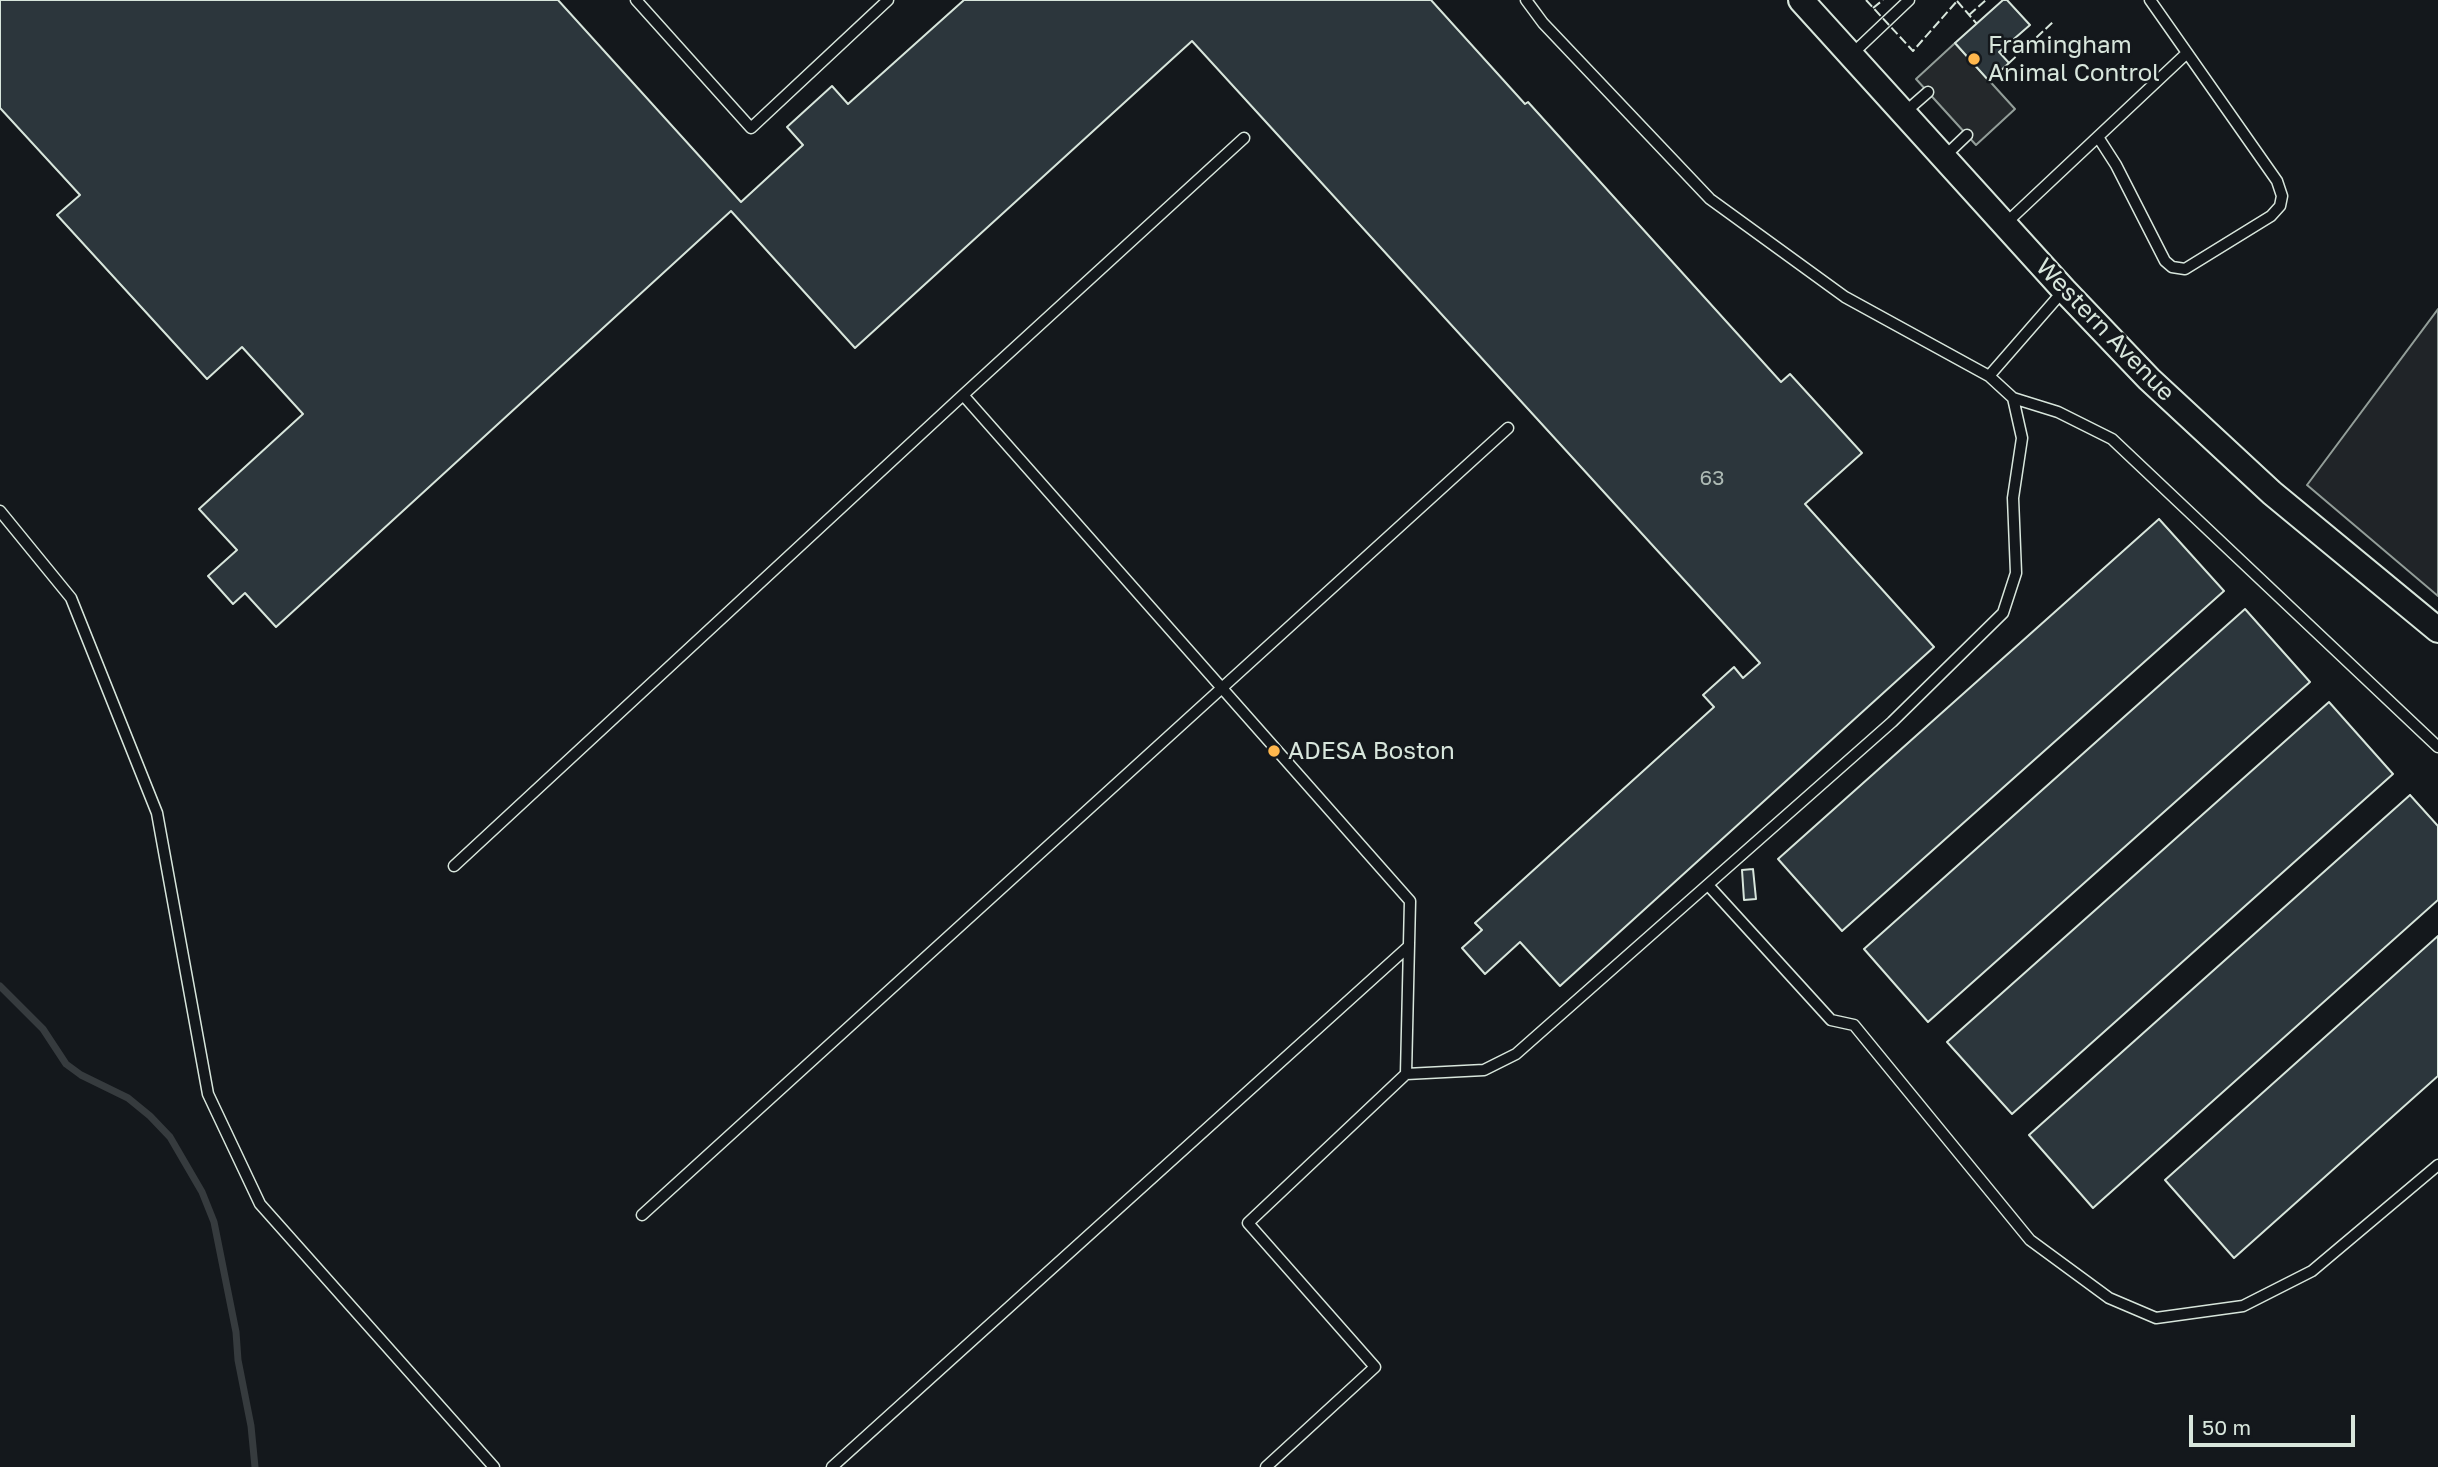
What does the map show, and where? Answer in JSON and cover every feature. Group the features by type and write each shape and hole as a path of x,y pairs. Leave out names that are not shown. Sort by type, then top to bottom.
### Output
{"street":[{"name":"Western Avenue","path":"1801,0 2064,290 2149,379 2321,534 2438,630"}],"lane":[{"path":"636,0 751,128 888,0"},
{"path":"1526,0 1544,23 1710,200 1845,297 1989,376 2013,398 2058,412 2112,439 2438,747"},
{"path":"1851,55 1909,0"},
{"path":"2098,137 2116,165 2165,261 2172,267 2185,269 2271,216 2280,206 2282,196 2277,181 2150,0"},
{"path":"2005,224 2187,53"},
{"path":"1904,113 1928,92"},
{"path":"1944,157 1967,135"},
{"path":"454,866 1244,138"},
{"path":"1989,376 2064,290"},
{"path":"963,395 1410,901 1406,1074"},
{"path":"1266,1467 1375,1367 1248,1223 1406,1074 1484,1070 1516,1054 1892,722 2003,613 2016,573 2013,498 2022,438 2013,398"},
{"path":"642,1215 1508,428"},
{"path":"0,511 71,598 157,813 208,1094 260,1204 494,1467"},
{"path":"1707,885 1831,1020 1854,1025 2030,1240 2109,1298 2157,1318 2243,1306 2312,1271 2438,1165"},
{"path":"832,1467 1409,946"}],"shaded area":[{"path":"1955,43 2015,109 1976,145 1916,79"},
{"path":"2438,309 2438,596 2307,485"}],"building":[{"path":"0,0 558,0 741,202 803,145 787,127 832,86 848,104 964,0 1431,0 1525,104 1528,102 1781,382 1790,374 1862,453 1805,504 1934,647 1560,986 1520,942 1485,974 1462,948 1482,930 1475,923 1714,707 1703,695 1734,667 1743,678 1760,663 1192,41 855,348 731,211 276,627 245,593 233,604 208,576 237,550 199,509 303,414 242,347 207,379 57,215 80,195 0,108"},
{"path":"2003,0 2007,0 2030,25 1999,52 2009,63 1989,81 1955,43"},
{"path":"2159,519 2224,591 1842,931 1778,859"},
{"path":"2245,609 2310,682 1928,1022 1864,949"},
{"path":"2329,702 2393,774 2012,1114 1947,1042"},
{"path":"2410,795 2438,826 2438,900 2093,1208 2029,1135"},
{"path":"1753,869 1756,899 1744,900 1742,870"},
{"path":"2438,936 2438,1076 2234,1258 2165,1180"}],"waterway":[{"path":"0,986 43,1029 66,1064 81,1075 128,1098 150,1116 170,1137 202,1192 214,1222 236,1332 255,1467"}],"fence":[{"path":"1866,0 1913,51 1958,0"},
{"path":"1873,8 1883,0"},
{"path":"1969,15 1986,0"},
{"path":"1957,1 1977,24"},
{"path":"2009,63 2053,22"}],"place":[{"name":"Framingham Animal Control","path":"1974,59"},
{"name":"ADESA Boston","path":"1274,751"}]}
